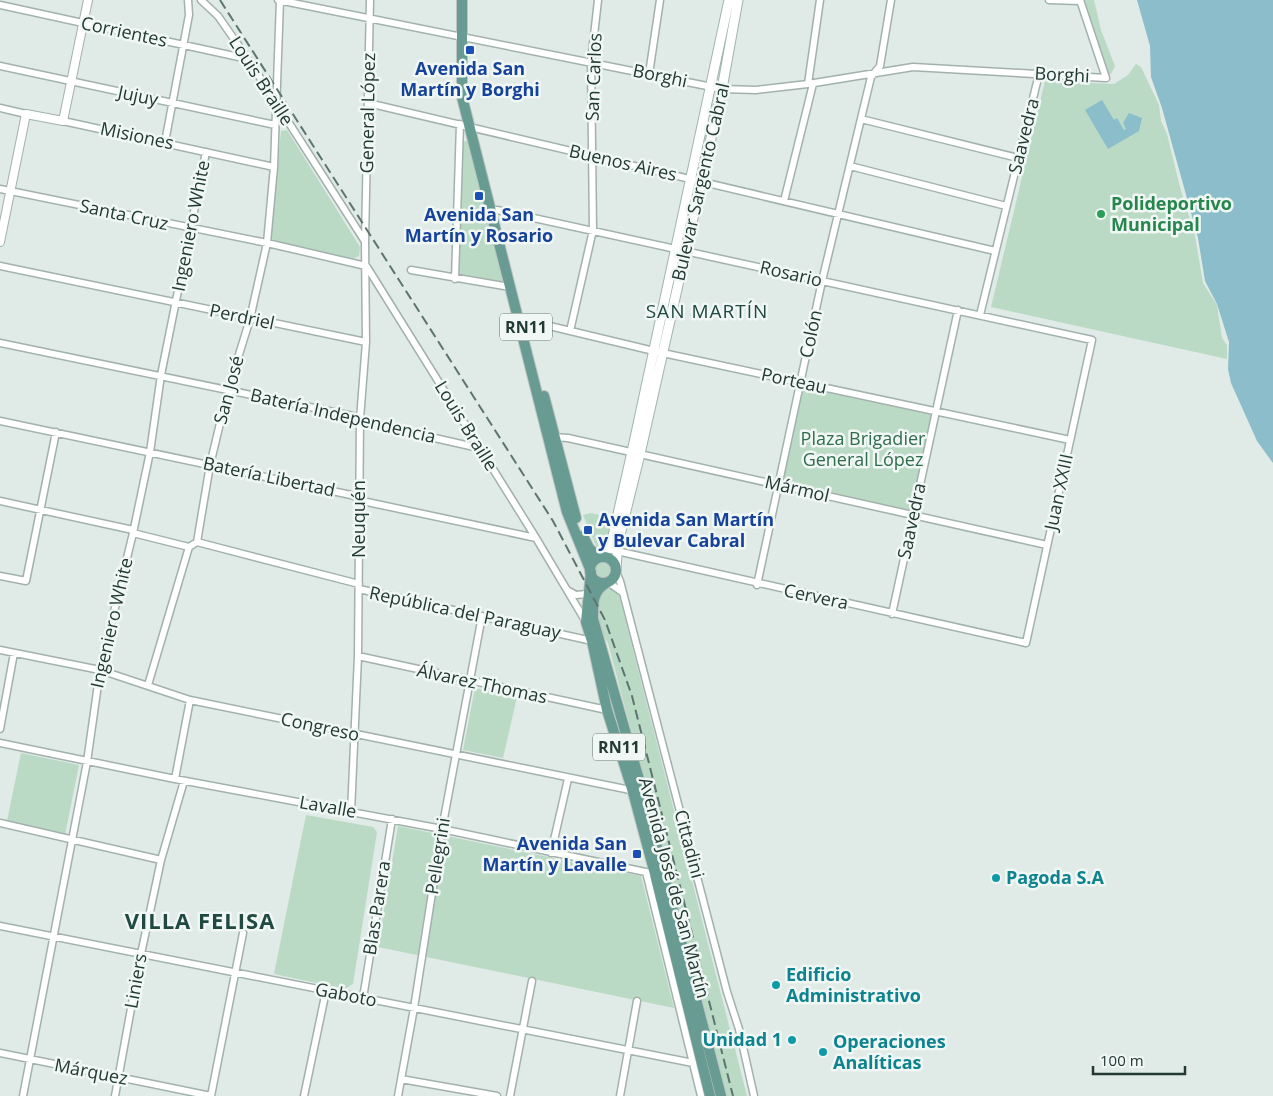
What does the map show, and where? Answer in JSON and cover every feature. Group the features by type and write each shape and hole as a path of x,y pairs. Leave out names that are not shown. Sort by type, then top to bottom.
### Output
{"main road":[{"name":"RN11","path":"462,0 468,126 493,211 510,287 522,322"},
{"name":"RN11","path":"465,36 469,0"},
{"name":"Bulevar Sargento Cabral","path":"606,554 636,453 682,249 729,0"},
{"name":"Bulevar Sargento Cabral","path":"696,181 722,89 738,0"},
{"name":"RN11","path":"468,126 493,211 522,322 567,512 590,570"},
{"name":"RN11","path":"551,438 573,509 589,548 606,554 616,570 612,580 607,583"},
{"path":"606,554 592,562 590,570 596,580 607,583"},
{"name":"Avenida José de San Martín","path":"590,570 586,623 592,641 607,710 638,791 650,873 710,1096"},
{"name":"Avenida José de San Martín","path":"607,583 599,587 594,597 593,619 721,1096"}],"street":[{"path":"63,120 88,0"},
{"path":"164,142 189,15 188,0"},
{"name":"Louis Braille","path":"201,0 218,16 248,59 365,241"},
{"name":"Borghi","path":"280,0 722,89 756,90 810,84 913,67 1106,78 1080,1"},
{"name":"San José","path":"197,542 210,465 228,390 250,319 268,243 274,167 280,0"},
{"name":"General López","path":"365,226 370,0"},
{"name":"San Carlos","path":"570,331 593,230 591,62 598,0"},
{"path":"649,74 660,0"},
{"path":"784,201 810,84 820,0"},
{"name":"Colón","path":"757,584 822,281 873,74 880,66 891,0"},
{"path":"1049,0 1080,1"},
{"name":"Corrientes","path":"0,5 248,59"},
{"name":"Jujuy","path":"0,66 275,125"},
{"name":"Saavedra","path":"980,315 1039,74"},
{"name":"Buenos Aires","path":"368,103 995,251"},
{"name":"Misiones","path":"0,108 63,120 274,167"},
{"path":"0,242 26,114"},
{"path":"861,119 1018,158"},
{"path":"455,278 459,146 468,126"},
{"path":"459,146 469,141 473,144"},
{"name":"Ingeniero White","path":"23,1096 52,936 87,762 100,670 150,452 161,375 206,152"},
{"path":"850,166 1006,206"},
{"name":"Santa Cruz","path":"0,189 190,229 268,243 366,266"},
{"name":"Rosario","path":"493,211 682,249 1092,340"},
{"name":"Neuquén","path":"351,812 358,656 360,419 366,342 365,226"},
{"name":"Perdriel","path":"0,266 366,342"},
{"name":"Louis Braille","path":"366,266 536,538 586,623"},
{"path":"411,270 510,287"},
{"name":"Saavedra","path":"892,614 958,310"},
{"name":"Porteau","path":"522,322 1070,440"},
{"name":"Juan XXIII","path":"1026,643 1092,340"},
{"name":"Batería Independencia","path":"0,343 161,375 360,419 479,448"},
{"name":"Batería Libertad","path":"0,422 150,452 358,498 367,502 536,538"},
{"path":"0,576 26,582 56,432"},
{"name":"Mármol","path":"551,438 636,453 1047,545"},
{"path":"0,501 41,509 189,547"},
{"path":"148,685 189,547 197,542"},
{"name":"República del Paraguay","path":"197,542 359,587 592,641"},
{"name":"Cervera","path":"606,554 757,584 1026,643"},
{"name":"Cittadini","path":"616,570 738,1029 754,1096"},
{"path":"607,583 623,593"},
{"path":"564,588 576,595 587,594"},
{"name":"Pellegrini","path":"398,1096 414,1008 442,828 482,616"},
{"name":"República del Paraguay","path":"572,636 579,634 586,623"},
{"name":"Congreso","path":"0,650 100,670 190,700 638,791"},
{"path":"0,729 14,653"},
{"name":"Álvarez Thomas","path":"358,656 470,682 607,710"},
{"path":"175,779 190,700"},
{"name":"Lavalle","path":"0,743 184,781 442,828 650,873"},
{"path":"551,853 568,778"},
{"name":"Liniers","path":"115,1096 141,954 161,860 184,781"},
{"name":"Blas Parera","path":"363,998 392,819"},
{"path":"0,823 161,860"},
{"path":"650,873 701,1096"},
{"name":"Gaboto","path":"0,926 692,1063"},
{"path":"211,1096 243,933"},
{"path":"510,1096 532,981"},
{"path":"304,1096 326,990"},
{"path":"620,1096 637,1001"},
{"name":"Márquez","path":"0,1053 211,1096"},
{"path":"401,1079 496,1096"}],"green space":[{"path":"1080,0 1094,0 1101,30 1115,66 1111,74 1105,74"},
{"name":"Polideportivo Municipal","path":"1136,64 1141,67 1159,105 1161,121 1167,134 1195,236 1203,283 1217,305 1222,338 1227,345 1227,359 991,307 1045,81 1114,84 1128,75"},
{"path":"287,130 360,247 359,256 352,259 270,243 281,131"},
{"path":"465,141 469,141 510,287 455,279 459,146"},
{"name":"Plaza Brigadier General López","path":"801,382 937,410 913,515 778,485"},
{"path":"591,513 614,518 604,550 597,548 583,515"},
{"path":"599,561 607,561 612,566 610,577 599,579 594,574 594,566"},
{"path":"609,588 618,593 621,603 747,1096 726,1096 692,979 666,863 608,643 599,625 598,604 602,591"},
{"path":"475,688 517,697 503,758 463,750"},
{"path":"21,753 79,765 65,835 7,821"},
{"path":"306,815 373,827 377,832 353,984 345,989 274,974"},
{"path":"398,826 641,876 674,1008 378,947"}],"water":[{"path":"1137,0 1273,0 1273,463 1257,441 1231,383 1228,369 1229,342 1217,304 1205,281 1198,238 1162,108 1151,77 1150,46"},
{"path":"1102,100 1114,120 1117,118 1124,130 1126,129 1123,123 1129,113 1142,118 1139,131 1108,149 1085,110"}],"railway":[{"path":"220,0 553,521 605,620 632,696 733,1096"}],"place":[{"name":"Avenida San Martín y Borghi","path":"470,50"},
{"name":"Avenida San Martín y Rosario","path":"479,196"},
{"name":"Polideportivo Municipal","path":"1101,214"},
{"name":"Avenida San Martín y Bulevar Cabral","path":"588,530"},
{"name":"Avenida San Martín y Lavalle","path":"637,854"},
{"name":"Pagoda S.A","path":"996,878"},
{"name":"Edificio Administrativo","path":"776,985"},
{"name":"Unidad 1","path":"792,1040"},
{"name":"Operaciones Analíticas","path":"823,1052"}],"district":[{"name":"SAN MARTÍN","path":"707,311"},
{"name":"VILLA FELISA","path":"200,921"}]}
